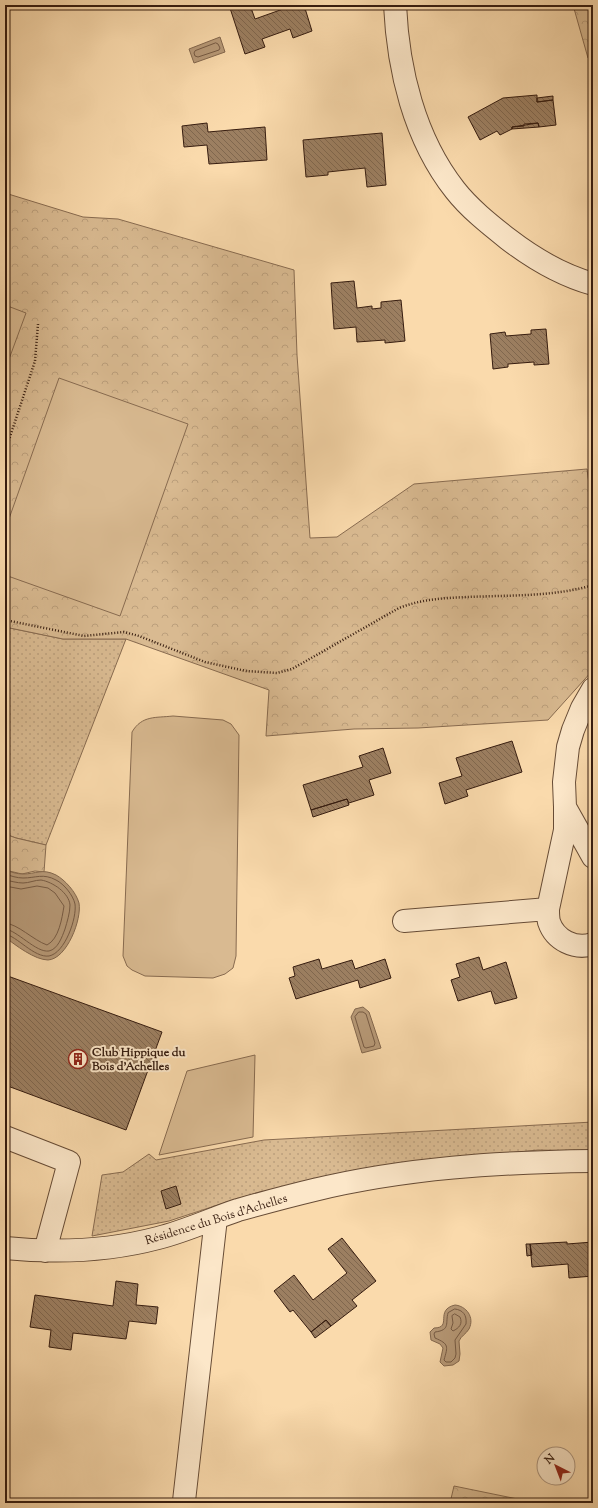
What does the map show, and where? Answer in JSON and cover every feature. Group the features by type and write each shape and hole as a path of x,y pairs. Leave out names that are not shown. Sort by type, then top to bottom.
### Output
{"street":[{"path":"395,5 399,48 408,93 424,138 448,180 467,203 502,234 527,253 562,273 593,284"},
{"path":"593,689 579,715 568,747 564,782 565,830 548,909 549,921 561,938 568,943 577,946 593,944"},
{"path":"565,807 593,856"},
{"path":"404,921 548,909"},
{"path":"5,1137 69,1162 45,1251"},
{"name":"Résidence du Bois d'Achelles","path":"5,1248 45,1251 99,1248 137,1243 176,1233 238,1210 315,1190 412,1172 525,1162 593,1161"},
{"path":"184,1502 216,1218"}],"path":[{"path":"5,452 35,361 38,324"},
{"path":"5,620 84,636 124,632 139,636 205,662 246,670 277,672 292,669 399,608 413,603 447,598 550,593 593,584"}],"green space":[{"path":"573,5 593,5 593,57 588,58"},
{"path":"5,193 83,217 118,219 294,270 297,355 310,538 337,537 414,484 587,469 593,516 593,670 548,720 418,728 354,729 266,736 269,690 126,639 63,639 5,627"},
{"path":"5,305 26,313 5,370"},
{"path":"59,378 188,424 120,616 5,575 5,530"},
{"path":"5,627 63,639 126,639 46,845 5,834"},
{"path":"173,716 223,720 231,724 239,735 236,956 233,968 225,974 213,978 145,976 127,966 123,956 132,732 140,723 150,718"},
{"path":"5,834 46,845 44,872 35,871 22,874 5,870"},
{"path":"255,1055 253,1137 159,1155 187,1071"},
{"path":"593,1122 593,1151 538,1150 433,1161 260,1192 169,1221 92,1236 102,1175 123,1172 149,1154 156,1160 264,1140"},
{"path":"454,1486 537,1503 450,1503"}],"water":[{"path":"220,37 225,52 194,63 189,49"},
{"path":"5,870 21,874 43,872 51,873 63,880 75,895 79,903 76,928 67,946 55,958 48,960 37,958 25,952 5,937"},
{"path":"363,1007 369,1012 381,1048 362,1053 351,1017 355,1009"},
{"path":"455,1305 463,1307 466,1310 470,1316 471,1325 459,1341 459,1361 453,1365 444,1366 440,1362 443,1348 440,1344 431,1340 430,1332 434,1328 442,1325 444,1314 449,1307"}],"building":[{"path":"229,5 250,5 255,19 283,9 281,5 304,5 312,31 293,38 290,29 262,39 265,47 245,54"},
{"path":"537,95 537,102 553,100 556,125 539,127 538,123 524,124 524,126 512,127 512,129 500,135 497,131 480,140 468,117 503,98"},
{"path":"553,96 553,100 537,102 537,98"},
{"path":"207,123 208,132 265,127 267,160 209,164 207,145 184,147 182,126"},
{"path":"538,123 539,127 512,129 512,127"},
{"path":"382,133 386,185 367,187 365,168 328,172 328,175 306,177 303,140"},
{"path":"354,281 357,308 372,306 372,309 381,308 381,302 401,300 405,341 385,343 385,340 357,342 356,327 334,329 331,283"},
{"path":"546,329 549,364 534,365 534,362 508,364 508,367 493,369 490,334 505,332 506,336 531,334 531,330"},
{"path":"512,741 522,772 466,790 468,796 445,804 439,783 462,776 456,758"},
{"path":"383,748 391,773 369,780 374,795 349,803 347,799 311,810 303,785 363,767 359,756"},
{"path":"347,799 349,805 313,817 311,810"},
{"path":"479,957 483,970 506,962 517,998 495,1004 491,991 458,1001 451,980 460,977 456,964"},
{"path":"319,959 322,969 352,960 355,969 385,959 391,978 360,988 358,980 296,999 289,978 295,976 293,967"},
{"name":"Club Hippique du Bois d'Achelles","path":"5,975 162,1032 126,1130 5,1085"},
{"path":"176,1186 181,1204 166,1209 161,1191"},
{"path":"342,1238 376,1281 352,1300 357,1306 331,1326 326,1320 311,1332 293,1310 290,1312 274,1291 294,1275 313,1300 347,1273 328,1249"},
{"path":"567,1242 567,1244 593,1242 593,1276 569,1278 568,1264 532,1267 530,1244"},
{"path":"526,1244 530,1244 532,1255 527,1256"},
{"path":"116,1281 138,1284 136,1305 158,1307 156,1324 129,1321 126,1339 73,1333 71,1350 49,1347 51,1330 30,1327 35,1295 113,1306"},
{"path":"326,1320 331,1326 315,1338 311,1332"}],"place":[{"name":"Club Hippique du Bois d'Achelles","path":"78,1059"}]}
